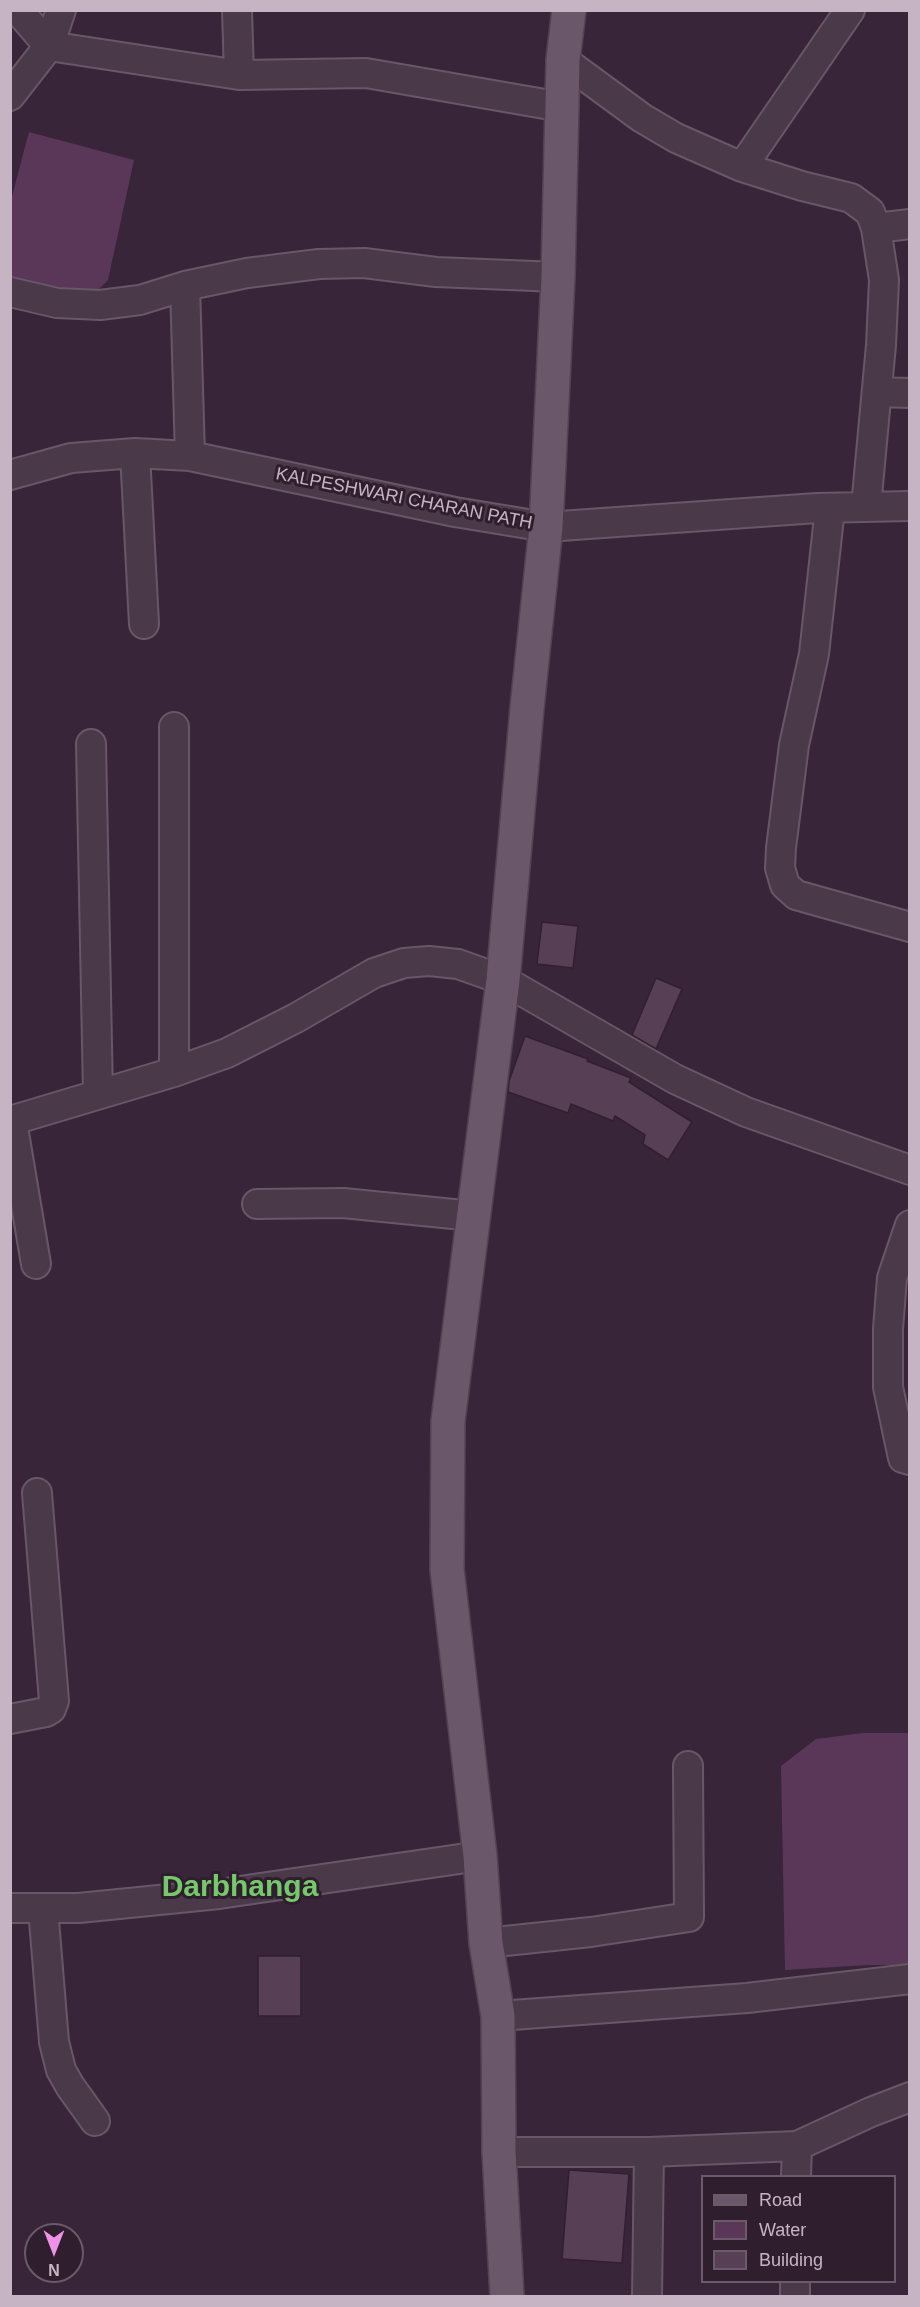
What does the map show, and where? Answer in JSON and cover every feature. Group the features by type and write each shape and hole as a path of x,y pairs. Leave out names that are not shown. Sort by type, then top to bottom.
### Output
{"main road":[{"path":"507,2296 499,2152 498,2016 486,1943 480,1856 447,1569 448,1421 503,980 527,708 546,527 558,277 563,60 569,10"}],"street":[{"path":"18,10 239,75 366,73 562,107"},
{"path":"237,10 239,75"},
{"path":"742,167 850,10"},
{"path":"10,96 53,22"},
{"path":"563,60 650,123 676,138 742,167 802,186 851,198 870,212 876,228 884,280 877,392 866,507"},
{"path":"876,228 909,224"},
{"path":"10,292 57,303 100,305 140,300 185,286 247,273 319,264 364,263 436,272 558,277"},
{"path":"185,286 190,456"},
{"path":"877,392 909,393"},
{"path":"135,453 144,624"},
{"name":"KALPESHWARI CHARAN PATH","path":"10,475 71,458 135,453 190,456 455,512 546,527 830,508 909,506"},
{"path":"830,508 814,654 794,745 780,868 785,885 796,895 909,927"},
{"path":"174,727 174,1072"},
{"path":"91,744 98,1094"},
{"path":"36,1264 11,1121 174,1072 227,1053 296,1018 374,973 404,963 429,961 458,964 503,980 665,1073 736,1107 909,1170"},
{"path":"257,1204 344,1203 472,1216"},
{"path":"909,1225 892,1278 888,1329 888,1387 903,1458 909,1460"},
{"path":"10,1719 46,1712 51,1709 54,1701 37,1492"},
{"path":"486,1943 591,1932 689,1917 688,1766"},
{"path":"10,1908 79,1908 219,1894 480,1856"},
{"path":"43,1908 54,2042 61,2070 95,2121"},
{"path":"498,2016 747,1998 909,1979"},
{"path":"499,2152 649,2152 797,2146 909,2097"},
{"path":"796,2175 797,2146"},
{"path":"647,2296 649,2152"}],"water":[{"path":"29,132 134,160 108,280 98,290 72,295 11,278 11,200"},
{"path":"863,1733 909,1733 909,1965 785,1970 781,1766 816,1739"}],"building":[{"path":"542,922 578,926 573,968 537,964"},
{"path":"656,978 682,989 656,1049 632,1035"},
{"path":"525,1036 588,1059 587,1061 631,1078 629,1082 692,1122 668,1160 643,1144 645,1135 615,1116 613,1121 571,1104 568,1113 508,1092 509,1081"},
{"path":"258,1956 301,1956 301,2016 258,2016"},
{"path":"569,2170 629,2174 622,2263 562,2259"}],"district":[{"name":"Darbhanga","path":"240,1888"}]}
